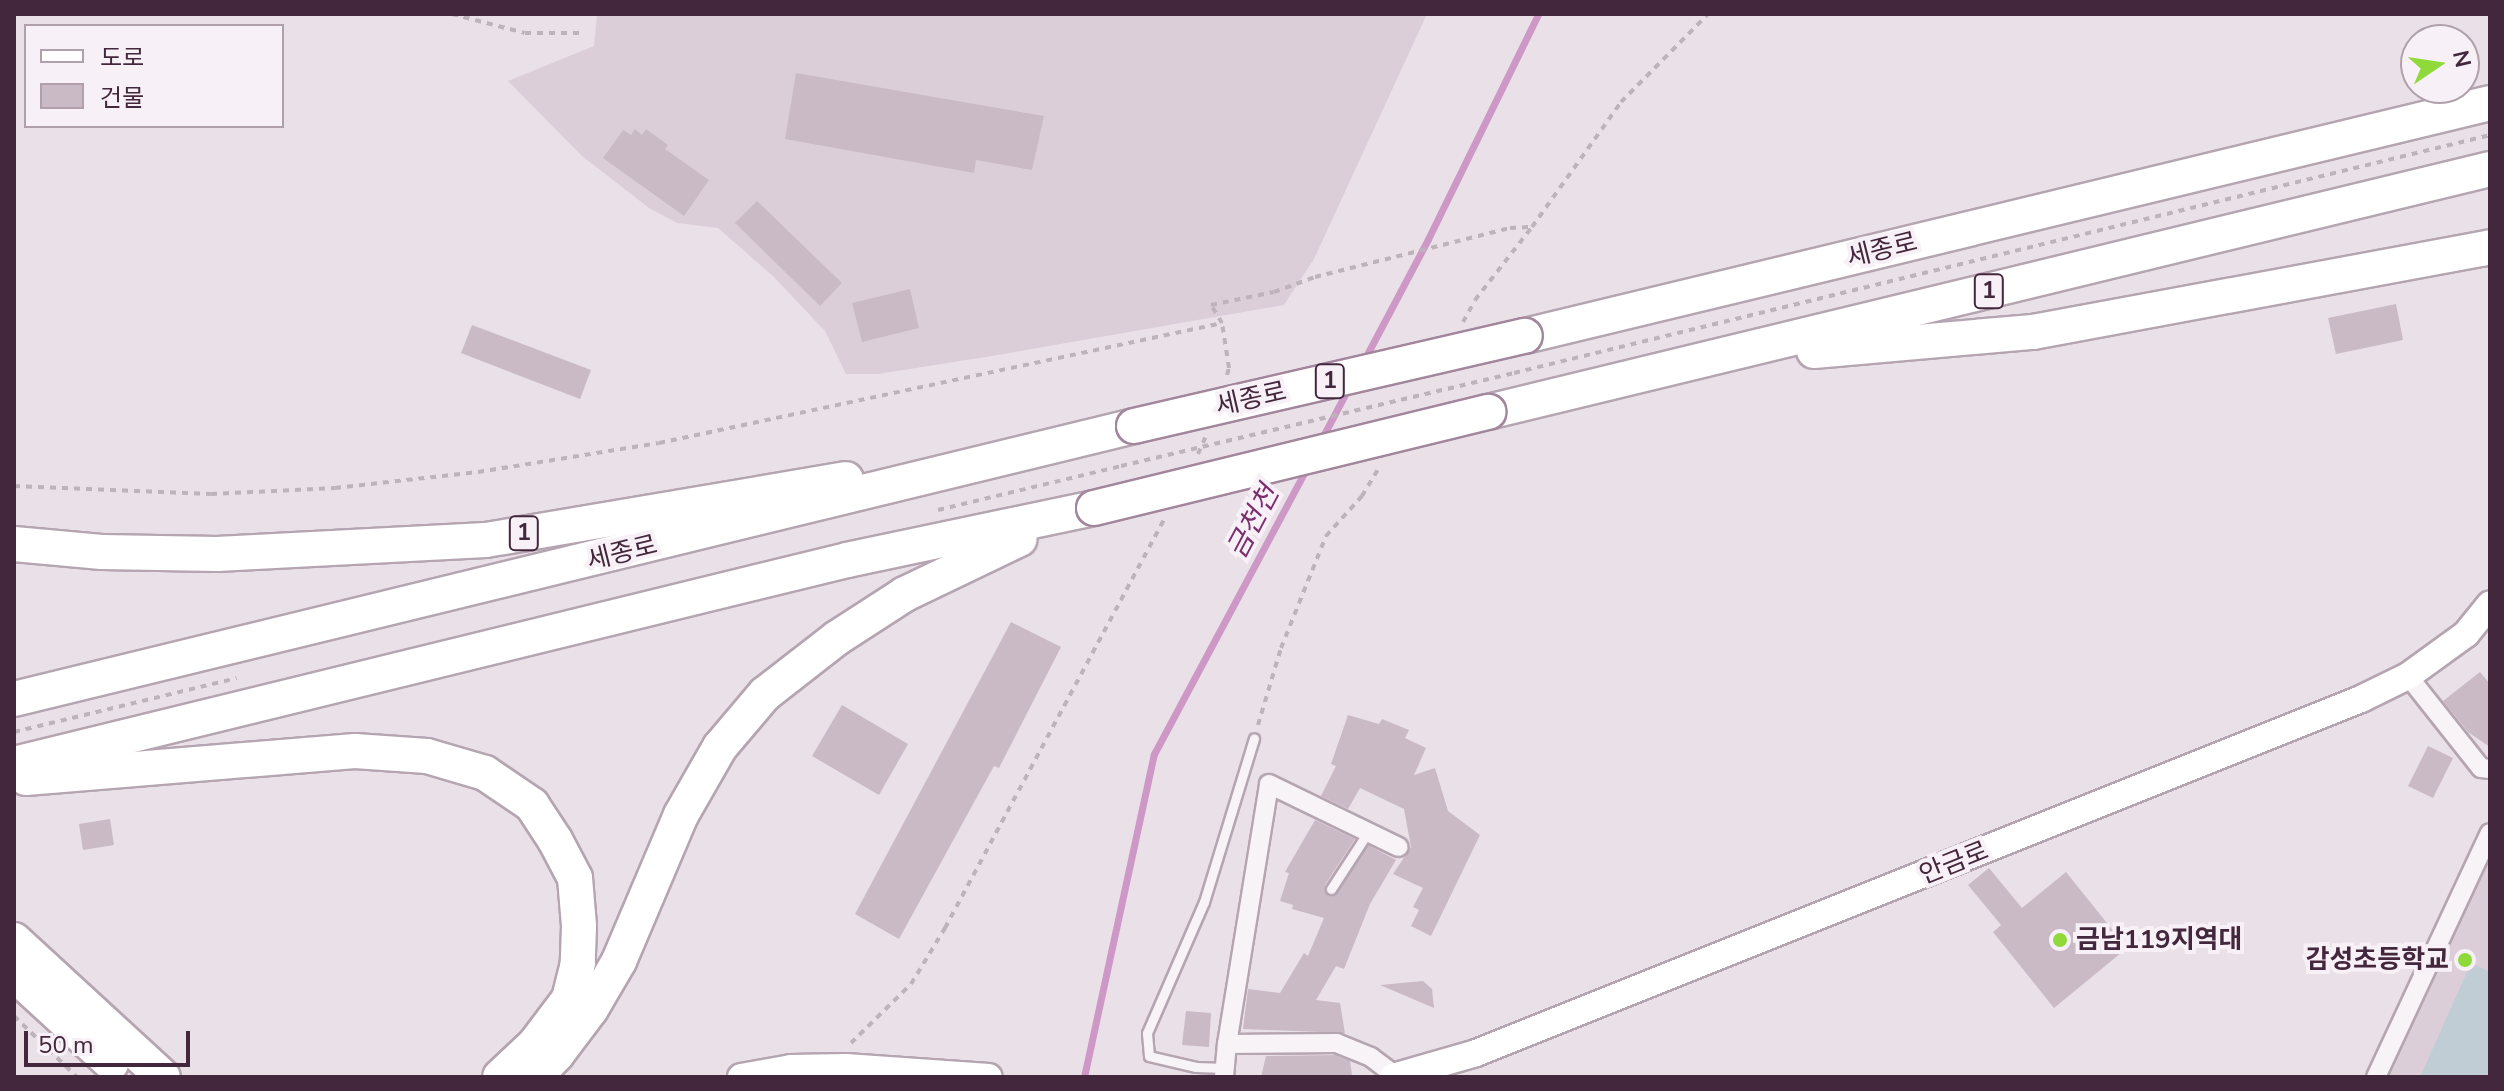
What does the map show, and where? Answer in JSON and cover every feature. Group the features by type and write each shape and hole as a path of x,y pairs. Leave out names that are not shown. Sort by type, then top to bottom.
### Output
{"highway":[{"name":"세종로","path":"14,699 1134,426 1525,336 2490,103"},
{"name":"1","path":"535,1077 591,1009 619,961 681,815 720,747 765,694 837,638 905,594 978,557 1094,508 2490,169"},
{"path":"1702,360 2033,332 2490,247"},
{"name":"1","path":"14,544 102,552 217,554 486,540 806,484 1029,454"},
{"path":"14,764 847,560 1094,508"},
{"path":"14,779 355,751 427,756 485,773 532,805 555,840 575,878 579,926 578,963 569,999 535,1044 500,1077"},
{"path":"14,940 163,1077"},
{"path":"14,974 128,1077"}],"street":[{"name":"안금로","path":"1395,1076 1425,1070 1491,1047 2216,759 2408,676 2466,634 2490,604"},
{"path":"2408,676 2487,771"},
{"path":"1224,1073 1269,784 1399,847"},
{"path":"2376,1077 2490,833"},
{"path":"1227,1044 1337,1043 1371,1057 1395,1076"},
{"path":"741,1077 791,1068 846,1067 989,1077"}],"lane":[{"path":"1224,1073 1149,1056 1147,1033 1204,902 1254,738"},
{"path":"1331,889 1368,832"}],"path":[{"path":"452,14 525,33 583,33"},
{"name":"1","path":"1121,466 2490,135"},
{"path":"1225,382 1229,368 1222,323 1211,305 1274,292 1315,277 1510,228 1532,227"},
{"path":"14,486 211,494 335,488 478,472 659,443 1222,323"},
{"path":"1197,456 1208,432"},
{"path":"846,1067 852,1039 911,984 945,928 1166,516"},
{"path":"14,1016 77,1077"}],"shaded area":[{"path":"597,14 1427,14 1314,259 1284,305 878,374 846,374 825,331 773,276 718,228 677,223 649,208 582,156 508,81 594,46"},
{"name":"감성초등학교","path":"2490,844 2490,1077 2388,1077"},
{"path":"2471,963 2490,972 2490,1077 2420,1077"}],"building":[{"path":"796,73 1044,116 1032,170 976,160 974,173 785,139"},
{"path":"635,129 642,135 646,129 668,145 665,149 709,180 684,216 603,158 623,130 631,135"},
{"path":"757,201 842,283 820,306 735,223"},
{"path":"910,289 919,328 862,342 852,303"},
{"path":"2396,304 2403,340 2336,354 2328,318"},
{"path":"472,325 591,370 580,399 461,353"},
{"path":"1011,622 1061,647 999,768 994,766 899,939 855,914"},
{"path":"2480,672 2490,684 2490,747 2468,732 2443,701"},
{"path":"842,705 908,744 879,795 812,756"},
{"path":"1348,715 1379,724 1382,719 1409,730 1405,738 1426,748 1414,775 1435,768 1448,811 1480,835 1431,936 1411,926 1419,910 1413,907 1423,888 1393,874 1411,847 1404,809 1360,788 1348,809 1321,796 1336,766 1331,764"},
{"path":"2428,746 2453,758 2433,798 2408,786"},
{"path":"110,819 114,845 83,850 79,824"},
{"path":"1315,820 1355,839 1325,885 1328,896 1337,893 1368,845 1396,860 1370,904 1344,969 1336,966 1316,1000 1340,1003 1345,1033 1243,1029 1248,989 1280,993 1304,953 1308,956 1324,918 1292,909 1293,905 1280,901 1289,873 1285,872"},
{"name":"금남119지역대","path":"1989,868 2022,908 2066,872 2127,948 2054,1008 1993,932 2001,925 1968,885"},
{"path":"1423,981 1432,989 1434,1008 1380,985"},
{"path":"1186,1011 1211,1013 1209,1047 1182,1045"},
{"path":"1335,1055 1350,1061 1352,1075 1261,1077 1266,1056"}],"waterway":[{"name":"금천천","path":"1363,362 1428,239 1538,14"},
{"name":"금천천","path":"1321,440 1349,387"},
{"name":"금천천","path":"1084,1077 1154,754 1306,469"}],"place":[{"name":"금남119지역대","path":"2060,940"},
{"name":"감성초등학교","path":"2465,960"}]}
